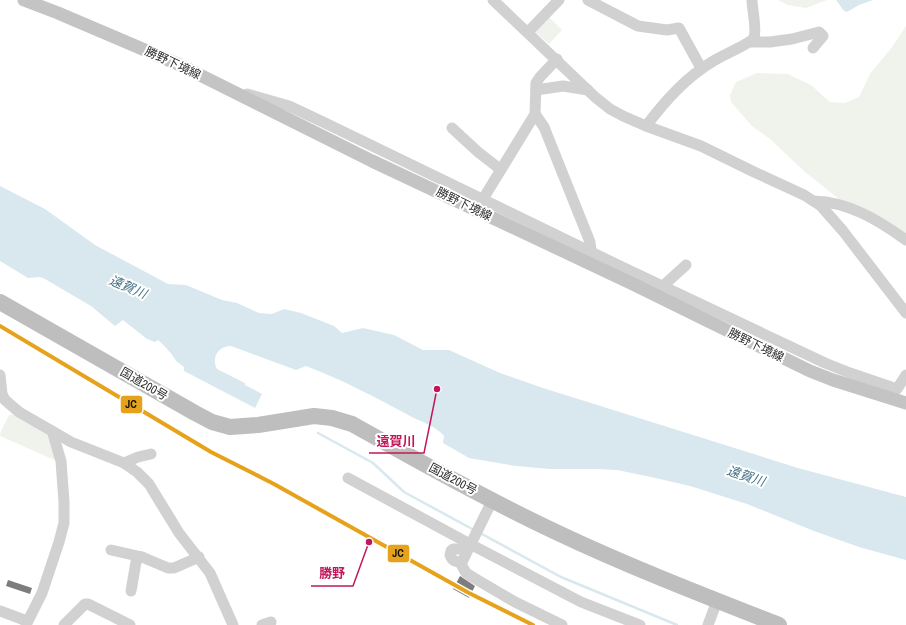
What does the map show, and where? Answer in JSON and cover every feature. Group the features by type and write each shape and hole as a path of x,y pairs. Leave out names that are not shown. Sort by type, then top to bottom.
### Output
{"highway":[{"name":"国道200号","path":"0,302 212,422 230,427 258,425 314,416 332,418 352,424 492,501 558,533 674,584 779,625"}],"main road":[{"name":"勝野下境線","path":"24,0 58,12 180,65 236,94 633,284 803,368 833,380 906,403"}],"street":[{"path":"493,0 610,109 646,126 701,146 804,194 821,206 843,231 906,313"},
{"path":"528,32 558,0"},
{"path":"588,0 638,26 667,30 679,28 701,68"},
{"path":"751,42 755,34 752,0"},
{"path":"646,126 673,93 701,68 726,53 751,42 770,42 792,39 819,32 823,36 813,48"},
{"path":"479,197 500,169 535,114 536,83 557,59"},
{"path":"536,90 563,86 588,90"},
{"path":"236,94 246,94 289,106 798,351 855,375 902,390 906,375"},
{"path":"535,114 544,127 590,242 591,251"},
{"path":"452,128 478,152 500,169"},
{"path":"426,186 440,186 467,196 479,197 486,204 505,217 518,230"},
{"path":"814,201 823,201 845,206 870,216 906,240"},
{"path":"553,246 565,246 591,251"},
{"path":"663,286 686,265"},
{"path":"633,284 653,287 680,294"},
{"path":"753,343 767,342 789,350 798,351"},
{"path":"803,368 816,367 846,375 855,375"},
{"path":"0,375 2,394 1,403 71,442 124,463 137,472 149,484 179,533 210,573 233,625"},
{"path":"0,611 26,623 42,593 59,542 64,523 64,502 61,461 52,431"},
{"path":"124,463 138,457 151,454"},
{"path":"348,478 581,602 640,625"},
{"path":"492,501 470,544 461,549 455,548 451,551 450,555 452,559 456,562 460,562 466,573 515,602 562,625"},
{"path":"110,550 142,557 168,568 174,568 198,557"},
{"path":"131,591 136,562 138,558 142,557"},
{"path":"708,625 717,601"},
{"path":"64,625 85,604 88,604 130,625"}],"shaded area":[{"path":"778,0 827,0 806,8 788,5"},
{"path":"548,16 562,30 549,44 534,31"},
{"path":"906,26 906,233 844,203 805,172 770,139 752,126 731,102 730,95 736,82 757,73 788,74 811,85 830,102 845,103 859,97 870,74 892,47"},
{"path":"17,414 45,430 57,461 0,436 9,415"}],"water":[{"path":"836,0 873,0 859,5 847,12 844,11"},
{"path":"0,186 45,209 95,245 168,284 186,285 222,300 237,303 259,313 272,314 284,309 301,313 334,326 342,333 363,328 394,335 423,350 449,350 500,373 543,388 798,468 906,497 906,560 859,547 747,504 690,486 617,470 550,469 516,466 469,458 443,443 444,436 433,427 333,377 306,366 296,370 231,346 222,348 215,357 215,365 217,369 245,383 245,385 262,394 255,408 184,371 184,367 176,361 158,340 155,342 147,339 123,320 115,326 91,306 45,279 40,277 28,278 0,261"}],"building":[{"path":"460,576 475,586 469,598 453,589"},
{"path":"8,580 32,588 30,594 6,586"}],"waterway":[{"path":"318,433 373,463 404,492 474,530"},
{"path":"480,533 561,577 677,625"}],"transit line":[{"name":"JC","path":"0,326 211,452 274,484 469,593 533,625"}],"place":[{"name":"遠賀川","path":"437,389"},
{"name":"勝野","path":"369,542"}]}
